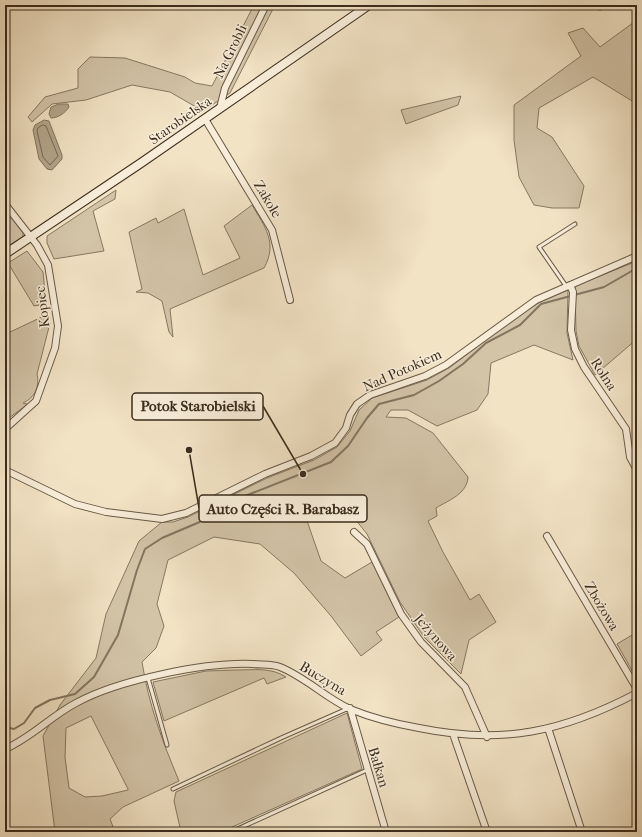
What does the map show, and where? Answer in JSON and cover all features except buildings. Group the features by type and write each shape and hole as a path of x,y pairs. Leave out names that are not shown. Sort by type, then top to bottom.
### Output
{"street":[{"name":"Na Grobli","path":"220,108 225,88 266,5"},
{"name":"Starobielska","path":"5,254 31,238 205,119 369,5"},
{"name":"Zakole","path":"205,119 272,230 290,300"},
{"name":"Kopiec","path":"5,204 31,238 48,265 58,326 55,348 36,401 5,429"},
{"name":"Nad Potokiem","path":"5,470 75,504 106,512 162,519 186,513 232,489 311,456 335,443 346,428 350,415 357,404 370,395 425,376 446,365 536,300 637,256"},
{"name":"Rolna","path":"568,285 573,292 571,330 575,349 584,367 626,429 630,457 637,470"},
{"name":"Jeżynowa","path":"354,532 367,544 401,614 421,642 465,687 487,737"},
{"name":"Zbożowa","path":"546,536 637,689"},
{"name":"Buczyna","path":"5,749 96,692 148,678 206,667 252,664 280,667 350,708 396,724 453,734 487,737 514,735 548,728 590,716 637,693"},
{"name":"Bałkan","path":"350,708 386,832"},
{"path":"548,728 582,832"},
{"path":"453,734 487,832"}],"lane":[{"path":"600,8 604,5"},
{"path":"568,285 539,247 574,224"},
{"path":"148,678 168,745"},
{"path":"173,789 281,738 350,708"},
{"path":"231,832 367,770"}],"shaded area":[{"path":"254,5 275,5 230,93 203,111 170,92 132,85 86,100 52,104 32,122 28,117 45,97 78,88 78,69 90,57 125,58 185,77 195,83 212,86"},
{"path":"637,20 637,104 593,77 539,108 537,128 552,137 584,186 579,208 552,208 534,205 519,177 514,140 514,105 581,56 568,33 583,28 600,47"},
{"path":"461,96 458,105 406,124 401,110"},
{"path":"116,190 115,199 93,211 104,251 54,259 47,243 47,236"},
{"path":"252,205 265,228 270,243 270,251 264,268 170,309 173,337 169,332 162,301 148,293 136,292 142,289 129,232 156,218 158,223 184,209 203,275 240,258 224,226"},
{"path":"5,207 23,233 23,237 5,248"},
{"path":"27,251 43,272 46,304 34,306 8,263"},
{"path":"637,261 637,339 595,375 579,346 576,331 575,286"},
{"path":"568,290 567,333 573,360 534,345 491,363 488,394 477,410 437,426 408,410 391,410 386,417 406,418 433,433 468,477 467,483 461,492 436,508 437,516 428,521 443,552 470,600 479,594 496,622 469,640 461,674 424,637 400,602 367,534 339,499 306,518 321,561 345,578 372,562 399,617 376,632 382,640 361,656 331,616 294,573 260,544 214,537 168,560 157,604 164,626 156,648 142,662 148,693 157,723 179,781 123,807 110,819 115,832 55,832 43,736 60,705 96,658 106,614 139,541 162,522 173,522 188,517 267,478 314,460 337,447 350,431 359,410 372,398 427,380 449,368 507,324 540,302","holes":["91,716 128,789 102,796 85,797 69,788 65,757 66,728"]},
{"path":"46,315 50,323 37,374 38,383 36,391 31,398 23,403 27,404 25,406 5,421 5,340 10,338 8,333"},
{"path":"637,632 637,672 634,674 617,644"},
{"path":"268,670 286,677 267,684 264,678 164,721 153,682 206,671"},
{"path":"347,713 362,769 221,832 181,832 174,801 176,792"}],"water":[{"path":"59,104 68,104 69,107 61,115 51,118 49,114 51,107"},
{"path":"44,120 49,121 62,155 62,159 52,170 47,169 39,159 33,130 35,125"}],"waterway":[{"path":"5,727 14,729 24,723 35,708 50,700 75,694 94,677 118,635 137,570 145,549 162,538 202,521 240,498 331,462 348,446 367,418 379,404 414,395 439,381 463,364 486,343 520,325 541,304 604,287 637,268"}],"place":[{"name":"Auto Części R. Barabasz","path":"189,450"},
{"name":"Potok Starobielski","path":"303,474"}]}
